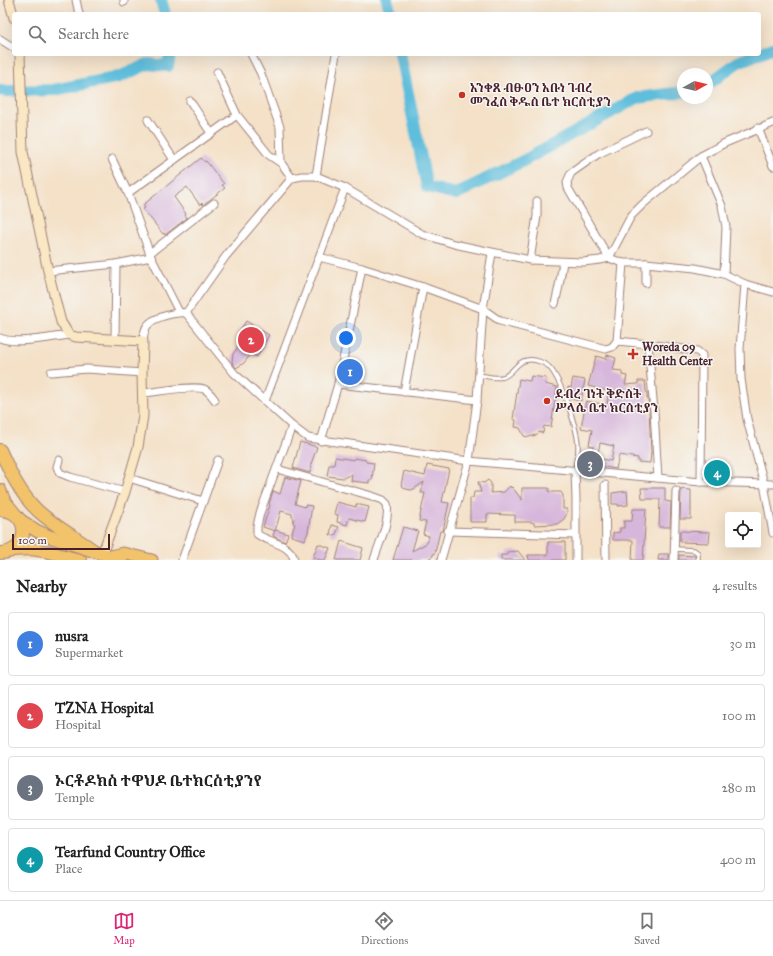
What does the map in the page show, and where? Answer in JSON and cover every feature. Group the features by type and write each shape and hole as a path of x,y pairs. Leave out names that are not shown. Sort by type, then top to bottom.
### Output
{"highway":[{"path":"0,450 14,480 37,510 57,526 107,556"},
{"path":"0,490 4,500 18,518 24,531 23,537 17,547 6,554"},
{"path":"0,510 7,510 36,531 107,556"},
{"path":"6,554 32,549 75,559"}],"main road":[{"path":"107,556 123,553 152,560"}],"street":[{"path":"9,0 12,12"},
{"path":"76,0 79,12"},
{"path":"0,39 12,47"},
{"path":"20,56 23,152 48,272 61,322 69,335"},
{"path":"252,56 261,74 280,127 280,163"},
{"path":"316,176 336,56"},
{"path":"216,72 237,115 269,155 280,163 292,178"},
{"path":"190,101 211,133"},
{"path":"128,193 237,115"},
{"path":"148,120 174,160"},
{"path":"609,258 631,216 643,204 701,156 725,143 773,123"},
{"path":"758,128 773,166"},
{"path":"609,258 568,188 567,182 571,173 598,154 646,131"},
{"path":"701,156 722,206 726,227 724,274"},
{"path":"112,159 128,193 151,255 182,312 234,373 292,426 308,438 469,461 700,482 773,484"},
{"path":"107,556 138,447 143,416 143,341 146,327 150,322 182,312 226,256 292,178 316,176 345,188 422,234 454,244 530,260 584,262 609,258 623,263 646,263 695,268 724,274 745,284 773,292"},
{"path":"265,401 345,188"},
{"path":"530,260 537,216 537,201"},
{"path":"48,272 116,264 151,255 214,203"},
{"path":"441,560 469,461 477,400 483,309 492,253"},
{"path":"319,257 362,268 423,287 483,309 500,321 606,349 612,347 617,341 623,263"},
{"path":"555,304 563,262"},
{"path":"646,263 646,283"},
{"path":"115,339 116,264"},
{"path":"322,441 338,384 362,268"},
{"path":"745,284 740,349 741,379 746,419 764,484 773,533"},
{"path":"404,392 423,287"},
{"path":"0,338 6,341 16,341 69,335 76,337 143,341"},
{"path":"617,341 697,351 702,355 700,482"},
{"path":"648,344 658,478"},
{"path":"51,372 87,369 142,373"},
{"path":"338,384 477,400"},
{"path":"143,393 194,388 204,389 211,394 215,400"},
{"path":"292,426 260,513 257,534 262,538 284,547 290,552 294,560"},
{"path":"59,460 58,467 60,473 125,492"},
{"path":"182,560 218,460"},
{"path":"277,469 383,500 387,504 388,511 374,560"},
{"path":"575,470 576,560"},
{"path":"129,478 203,501"},
{"path":"604,485 606,560"},
{"path":"674,560 676,492"},
{"path":"448,531 575,535"}],"lane":[{"path":"479,375 503,377 510,374 514,367 521,362 528,360 538,361 549,367 559,381 574,426 578,447 575,470"},
{"path":"674,549 694,550 698,553 698,560"}],"building":[{"path":"201,158 205,162 206,161 224,184 222,185 225,188 203,205 202,203 200,205 187,187 174,197 186,214 185,215 187,218 165,235 143,209 145,208 143,205"},
{"path":"246,321 269,335 257,357 251,354 244,363 236,368 232,362 233,354 244,338 238,334"},
{"path":"607,355 616,358 613,370 622,371 622,375 627,376 625,385 638,384 638,381 645,381 649,411 651,452 650,463 638,462 638,458 619,455 616,469 595,465 595,467 579,466 580,460 590,462 593,446 589,445 592,430 581,428 586,401 607,405 609,391 588,386 596,356 606,359","holes":["600,443 614,446 611,461 597,458"]},
{"path":"531,376 546,378 545,384 557,387 551,427 544,426 543,433 539,432 536,435 529,437 524,436 520,428 515,427 516,420 513,419 519,379 530,381"},
{"path":"573,378 585,380 581,401 570,399 570,396 567,393 568,387 571,388"},
{"path":"300,442 317,447 311,464 310,473 293,468"},
{"path":"335,457 354,460 354,458 374,463 372,480 369,480 369,483 351,481 352,474 343,478 327,476 329,465 334,465"},
{"path":"427,465 449,469 442,502 449,503 443,531 440,531 435,553 427,560 393,560 403,527 418,531 412,551 427,543 429,536 423,534 426,522 419,521 425,493 421,493 424,482 411,490 406,489 401,485 404,471 425,476"},
{"path":"709,468 724,468 724,478 709,477"},
{"path":"285,477 301,481 295,504 305,507 305,505 312,506 308,532 305,540 291,536 295,524 293,523 294,518 292,517 292,514 281,511 275,531 263,527 273,491 280,494"},
{"path":"488,480 491,483 491,493 504,492 510,486 522,500 522,488 549,488 549,492 561,492 563,495 563,509 567,509 567,513 564,519 557,524 534,525 534,523 531,522 515,522 515,515 487,514 487,522 470,522 470,498 473,498 474,492 481,492 478,482 484,483"},
{"path":"641,488 665,488 665,501 671,502 670,527 659,527 660,499 642,499"},
{"path":"681,489 691,490 691,519 680,519"},
{"path":"627,491 628,505 618,506 618,504 612,504 612,493"},
{"path":"337,502 356,507 356,504 369,507 365,522 349,518 347,525 337,522 338,515 334,514"},
{"path":"633,509 646,509 643,560 632,560 633,540 613,540 613,533 620,532 620,528 624,528 624,521 632,521"},
{"path":"332,525 339,527 335,536 330,535"},
{"path":"275,530 288,534 285,542 273,536"},
{"path":"680,531 710,532 709,543 680,542"},
{"path":"341,541 363,548 360,560 336,560"},
{"path":"548,542 565,542 565,560 529,560 528,555 548,555"},
{"path":"318,544 330,548 325,560 320,560 313,557"},
{"path":"518,551 525,560 501,560 501,555 507,555 507,552"},
{"path":"659,554 669,554 668,560 658,560"},
{"path":"679,555 695,556 695,560 679,560"}],"waterway":[{"path":"161,0 164,12"},
{"path":"387,0 390,12"},
{"path":"761,53 773,48"},
{"path":"0,90 54,90 119,77 148,64 168,66 170,56"},
{"path":"400,56 427,187 456,194 525,160 637,98 677,93"},
{"path":"713,81 738,62 753,56"}],"place":[{"name":"አንቀጸ ብፁዐን አቡነ ገብረ መንፈስ ቅዱስ ቤተ ክርስቲያን","path":"462,95"},
{"name":"TZNA Hospital","path":"251,340"},
{"name":"Woreda 09 Health Center","path":"633,354"},
{"name":"nusra","path":"350,372"},
{"name":"ደብረ ገነት ቅድስት ሥላሴ ቤተ ክርስቲያን","path":"547,401"},
{"name":"ኦርቶዶክስ ተዋህዶ ቤተክርስቲያንየ","path":"590,464"},
{"name":"Tearfund Country Office","path":"717,473"}]}
